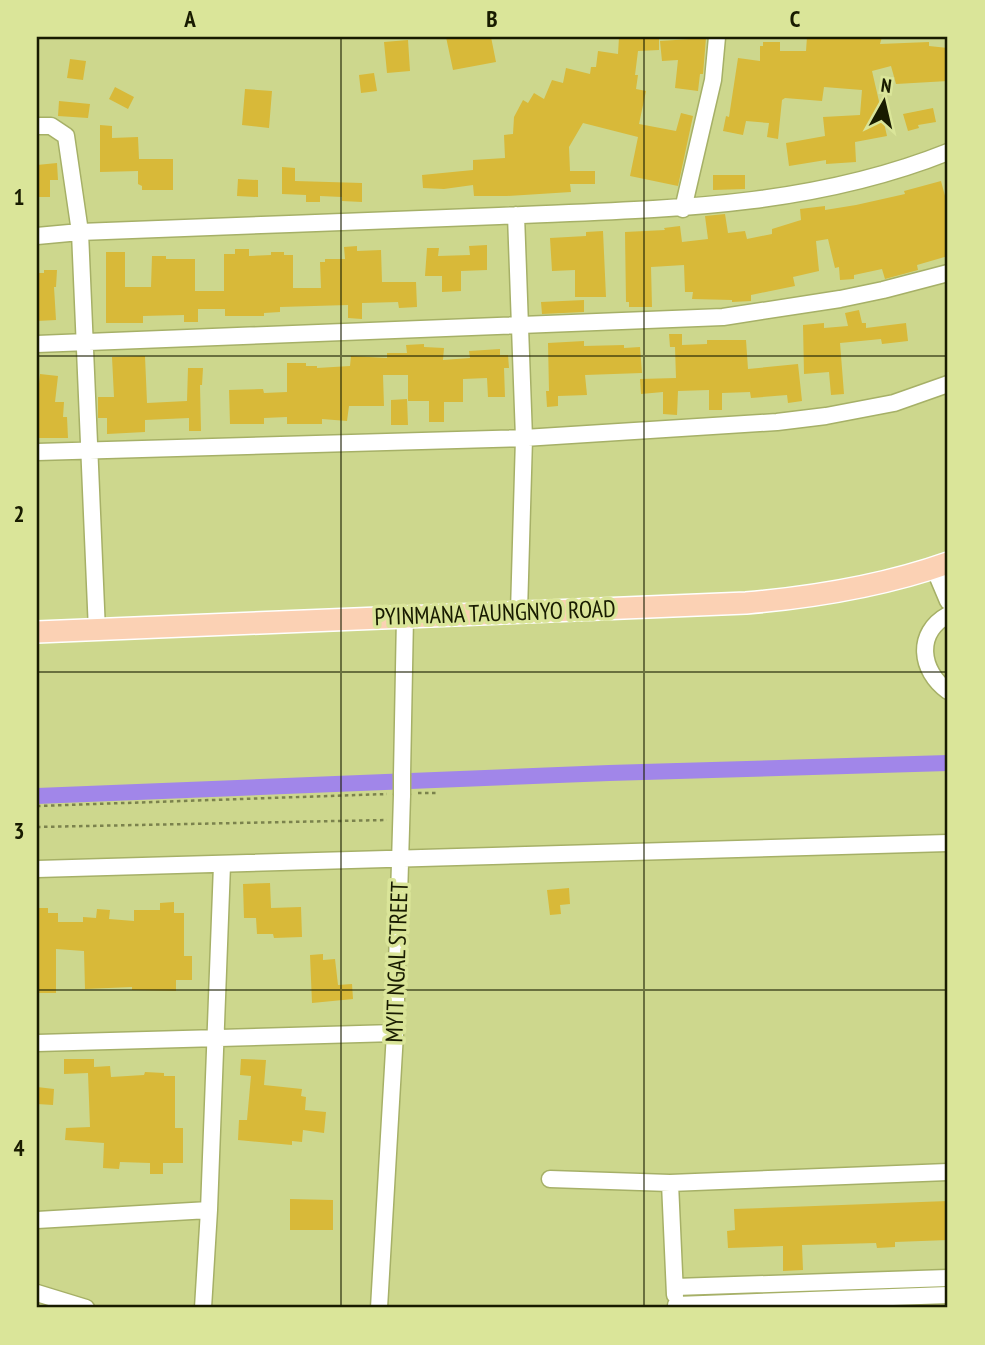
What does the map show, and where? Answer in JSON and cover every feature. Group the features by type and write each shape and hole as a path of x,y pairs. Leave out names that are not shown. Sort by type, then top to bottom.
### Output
{"main road":[{"name":"PYINMANA TAUNGNYO ROAD","path":"37,632 746,603 880,584 941,565"}],"street":[{"path":"683,209 709,102 717,37"},
{"path":"37,126 51,126 66,136 80,232 97,631"},
{"path":"37,236 80,232 683,209 814,192 948,152"},
{"path":"516,215 524,438 519,612"},
{"path":"37,344 723,317 840,299 948,273"},
{"path":"37,452 524,438 776,422 894,403 948,384"},
{"path":"941,565 948,601"},
{"path":"948,615 932,629 926,642 925,656 928,670 936,682 948,691"},
{"name":"MYIT NGAL STREET","path":"379,1308 395,1033 403,794 405,616"},
{"path":"37,869 948,843"},
{"path":"203,1308 222,865"},
{"path":"37,1043 395,1033"},
{"path":"550,1179 670,1183 948,1172"},
{"path":"670,1183 676,1307 948,1296"},
{"path":"37,1220 209,1210"},
{"path":"675,1286 948,1278"},
{"path":"816,1282 817,1301"},
{"path":"765,1284 768,1302"},
{"path":"37,1293 86,1308"}],"path":[{"path":"37,806 436,793"},
{"path":"37,827 401,819"}],"building":[{"path":"446,37 491,37 496,62 453,70"},
{"path":"619,37 659,38 659,50 638,51 636,89 646,91 639,124 676,131 681,113 693,116 678,186 630,176 638,137 583,123 569,147 570,171 595,171 595,184 570,184 571,192 507,196 474,196 473,185 444,189 423,188 422,175 473,170 473,160 505,158 504,135 513,134 514,117 523,100 528,103 534,93 544,99 552,80 563,83 566,68 590,74 591,67 596,67 598,51 618,54"},
{"path":"807,37 882,37 880,44 929,42 929,46 948,48 948,81 896,84 891,66 872,71 887,136 855,142 856,162 826,164 826,160 789,166 786,143 825,136 823,117 860,115 862,90 824,87 822,101 785,98 782,100 778,139 767,137 769,123 746,121 743,135 723,131 726,116 729,117 738,58 760,61 760,46 763,46 763,42 780,42 780,51 806,51"},
{"path":"706,38 703,74 700,74 698,91 675,88 678,60 662,61 660,41"},
{"path":"408,40 410,71 387,73 384,42"},
{"path":"70,59 86,61 83,80 67,78"},
{"path":"374,73 377,91 361,93 359,75"},
{"path":"115,87 134,97 128,109 109,99"},
{"path":"245,89 272,91 269,128 242,125"},
{"path":"59,101 90,104 88,118 58,116"},
{"path":"933,108 936,122 918,125 919,128 908,131 903,114"},
{"path":"100,125 112,126 112,138 138,137 139,159 173,159 173,190 142,190 142,186 138,184 138,171 100,172"},
{"path":"57,163 58,180 50,180 50,197 37,197 37,165"},
{"path":"282,167 295,168 295,181 362,183 362,202 342,201 342,197 320,196 320,202 306,202 306,195 282,194"},
{"path":"713,175 745,175 745,189 713,190"},
{"path":"238,179 258,180 258,197 237,196"},
{"path":"941,181 948,207 948,256 917,265 918,270 885,279 882,269 854,275 854,279 840,280 839,267 835,268 828,239 816,241 819,271 793,277 795,286 751,295 751,301 692,299 693,292 685,292 684,265 651,267 652,307 629,307 629,302 626,302 625,232 665,230 664,228 680,226 682,242 708,239 705,216 725,214 728,233 745,231 747,239 772,234 772,229 801,220 800,209 825,206 825,210 856,205 905,194 904,191"},
{"path":"603,231 606,297 575,297 575,270 552,271 550,238 586,236 586,232"},
{"path":"487,245 487,270 461,271 461,291 442,292 442,276 425,276 427,248 439,248 438,256 470,255 469,246"},
{"path":"357,246 357,251 381,250 382,282 416,282 417,307 399,308 398,302 362,303 362,319 348,318 348,305 280,307 280,312 264,313 264,316 225,316 225,309 198,309 198,322 184,322 184,315 143,316 143,323 106,323 106,252 125,252 125,287 151,287 152,256 166,256 166,259 195,259 195,291 224,291 224,254 235,254 235,249 249,249 249,256 271,255 271,252 293,255 293,288 321,288 320,262 325,262 325,259 345,259 344,247"},
{"path":"44,270 57,270 54,287 56,320 37,321 37,273 44,273"},
{"path":"584,300 584,312 542,314 541,302"},
{"path":"859,310 866,328 906,323 908,341 882,344 881,339 840,343 844,394 831,395 829,372 804,374 803,325 824,323 824,328 848,326 845,313"},
{"path":"669,334 682,334 682,345 707,344 707,340 746,340 748,369 798,364 802,401 788,403 787,395 751,398 750,392 722,393 722,410 709,410 709,390 678,391 677,415 663,414 663,392 641,394 640,379 676,378 675,347 670,347"},
{"path":"584,341 584,346 640,347 642,373 585,375 587,395 558,396 558,406 547,407 548,343"},
{"path":"424,344 424,347 444,348 443,360 470,358 469,351 500,349 500,355 508,355 509,368 504,368 505,397 488,397 487,378 463,379 463,402 444,402 444,422 429,422 429,401 408,401 408,375 383,375 384,406 349,406 347,421 322,419 322,424 287,424 287,417 264,418 264,424 230,424 229,390 263,389 264,393 287,392 287,363 306,363 306,366 317,368 350,366 351,356 387,358 387,353 407,353 406,345"},
{"path":"145,356 147,403 187,401 188,368 203,368 200,385 201,431 189,431 189,418 145,420 145,432 107,434 107,418 98,418 98,397 114,397 112,357"},
{"path":"40,374 58,376 55,402 64,402 63,417 67,417 68,438 37,438"},
{"path":"407,399 408,425 391,425 391,400"},
{"path":"270,883 271,908 301,907 302,937 274,938 273,934 257,934 256,918 244,918 243,884"},
{"path":"569,888 570,904 560,905 561,914 550,915 547,890"},
{"path":"174,902 174,913 184,913 184,956 192,956 192,980 176,980 176,991 132,990 132,987 85,989 84,951 56,949 56,993 37,993 37,908 48,908 48,913 58,913 58,922 83,922 83,917 96,918 97,909 110,910 109,919 134,921 134,910 160,910 160,903"},
{"path":"323,954 323,960 335,959 338,985 352,984 353,999 312,1003 310,955"},
{"path":"64,1059 94,1059 94,1067 110,1066 111,1077 144,1075 145,1072 175,1076 175,1128 183,1128 183,1163 163,1163 163,1174 150,1174 150,1163 120,1162 119,1169 103,1168 104,1143 65,1140 66,1128 90,1127 88,1073 64,1074"},
{"path":"241,1059 266,1060 264,1085 302,1089 301,1096 306,1097 305,1110 326,1112 324,1133 303,1130 302,1142 292,1141 292,1145 238,1140 239,1120 247,1120 251,1076 240,1075"},
{"path":"37,1087 54,1089 53,1105 37,1104"},
{"path":"290,1199 333,1200 333,1230 290,1230"},
{"path":"948,1201 948,1240 895,1242 895,1247 877,1248 876,1243 802,1245 803,1270 783,1271 783,1246 728,1248 727,1231 735,1230 734,1209"}],"waterway":[{"path":"37,796 609,773 948,763"}]}
